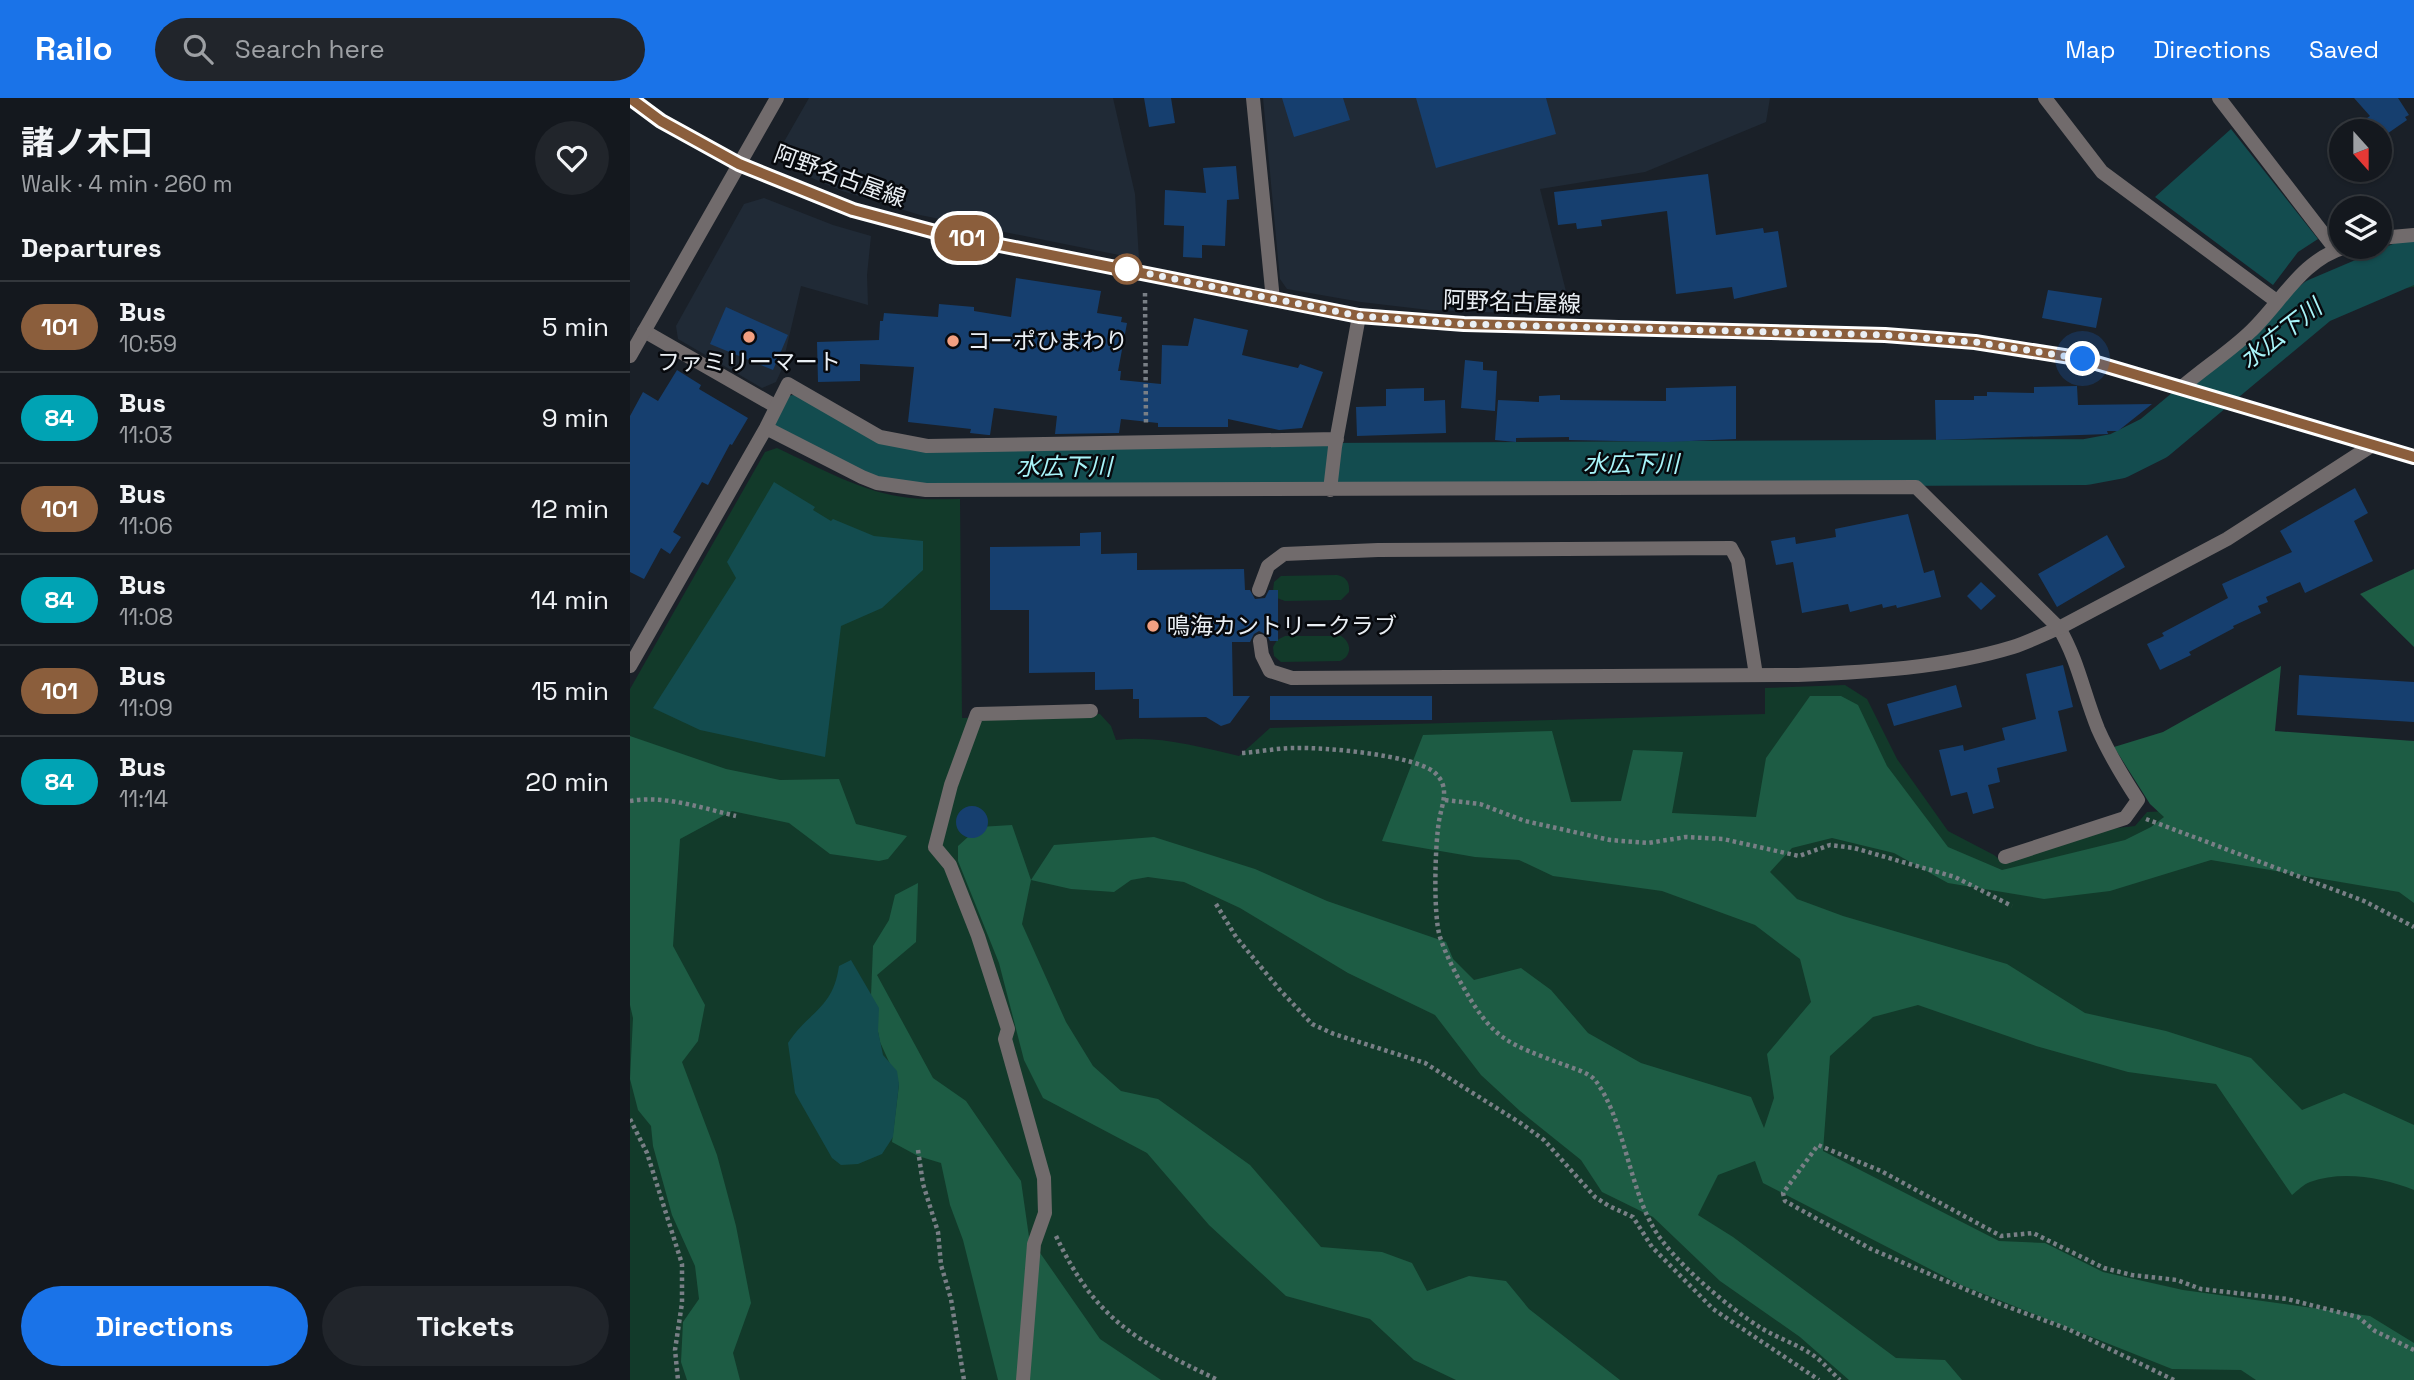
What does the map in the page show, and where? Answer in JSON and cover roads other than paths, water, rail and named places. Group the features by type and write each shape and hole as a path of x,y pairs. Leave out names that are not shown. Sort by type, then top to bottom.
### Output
{"main road":[{"name":"阿野名古屋線","path":"630,98 661,121 739,164 853,210 939,233 1359,316 1464,324 1871,335 1975,342 2083,359 2414,457"}],"street":[{"path":"630,356 777,98"},
{"path":"1253,98 1273,300"},
{"path":"2045,98 2102,172 2276,300"},
{"path":"2219,98 2329,233"},
{"path":"2392,237 2414,235"},
{"path":"2185,388 2251,331 2276,300 2304,272 2329,256"},
{"path":"1330,486 1359,316"},
{"path":"644,331 775,406"},
{"path":"630,666 766,428 788,384 880,437 927,446 1336,443"},
{"path":"766,428 840,468 877,483 926,490 1330,486 1916,487 2059,628 2073,653 2097,726 2112,759 2138,800 2125,818 2004,857"},
{"path":"1260,641 1262,655 1270,671 1292,678 1756,675 1873,672 1926,665 2014,647 2059,628 2227,539 2371,446"},
{"path":"1259,590 1268,566 1284,554 1392,550 1731,548 1738,561 1756,675"},
{"path":"1023,1380 1034,1244 1045,1213 1044,1178 1005,1040 1009,1029 978,936 950,864 935,847 951,785 977,714 1091,710"}],"waterway":[{"name":"水広下川","path":"795,418 876,460 929,468 2086,462 2118,456 2154,438 2318,301 2414,260"}],"place":[{"name":"ファミリーマート","path":"749,337"},
{"name":"コーポひまわり","path":"953,341"},
{"name":"鳴海カントリークラブ","path":"1153,626"}]}
